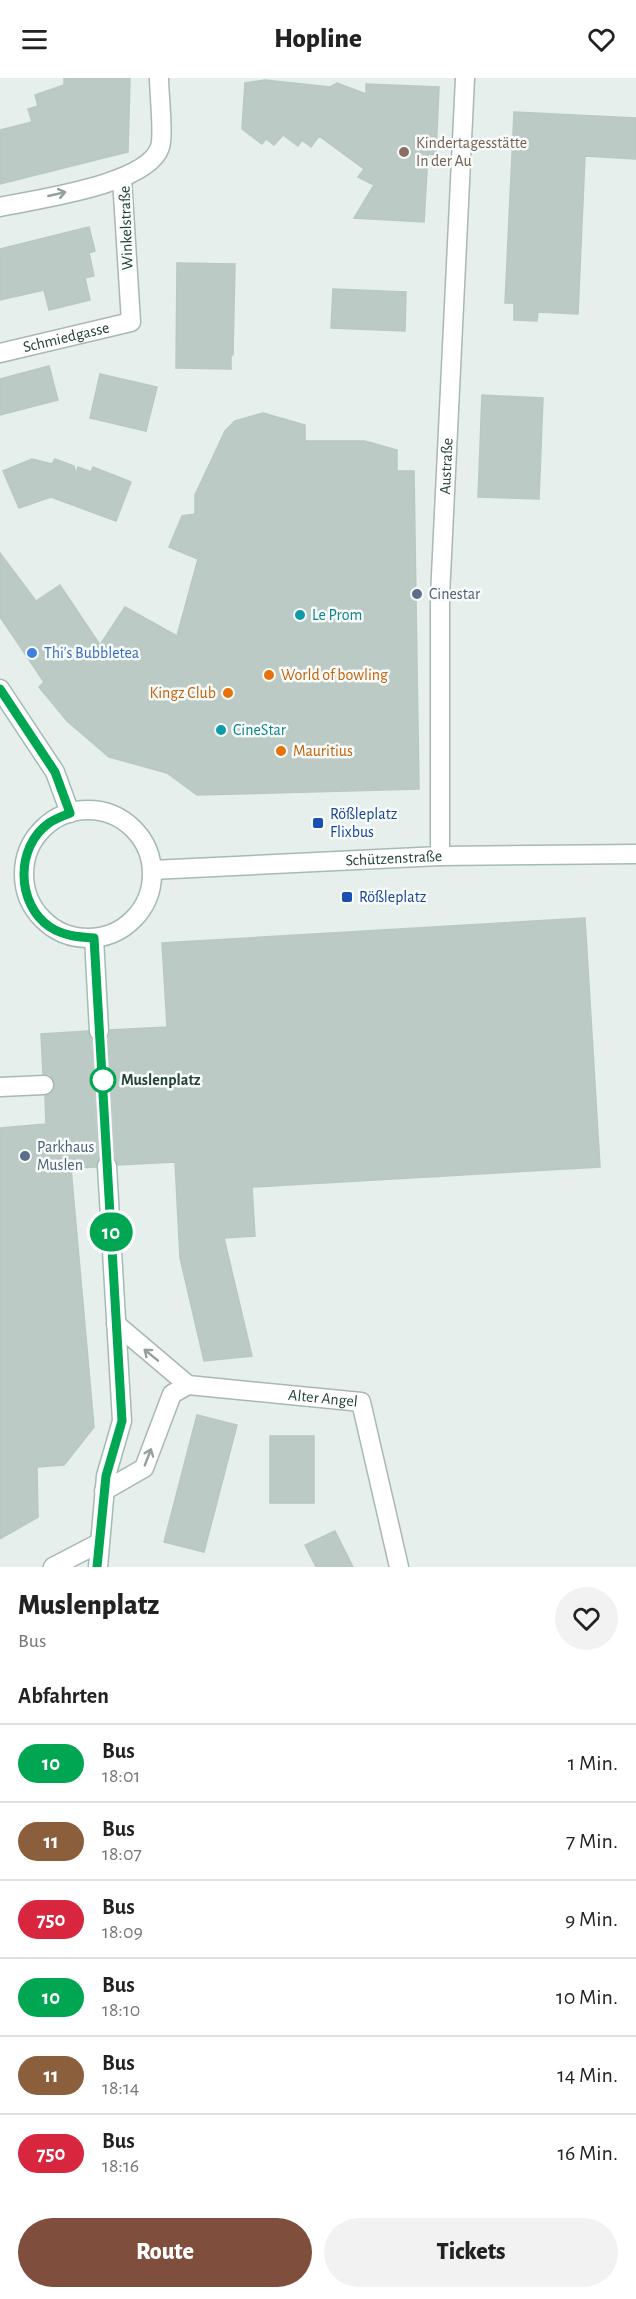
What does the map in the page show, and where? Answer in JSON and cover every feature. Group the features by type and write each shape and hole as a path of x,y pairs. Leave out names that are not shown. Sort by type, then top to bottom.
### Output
{"street":[{"name":"Winkelstraße","path":"131,322 122,179 146,167 160,147 159,78"},
{"name":"Austraße","path":"440,856 440,596 465,78"},
{"path":"0,207 122,179"},
{"name":"Schmiedgasse","path":"0,353 131,322"},
{"path":"0,689 55,772 70,813"},
{"path":"93,810 115,816 134,829 146,848 152,870 150,890 136,916 113,933 94,938 70,936 49,926 33,909 24,887 24,863 32,841 48,823 70,813 93,810"},
{"name":"Schützenstraße","path":"152,870 440,856 636,854"},
{"path":"94,938 99,1031"},
{"path":"0,1087 44,1085"},
{"path":"98,1567 104,1491 122,1421 107,1166"},
{"path":"104,1491 144,1468 172,1394 188,1385 146,1352 116,1324"},
{"name":"Alter Angel","path":"188,1385 361,1402 399,1567"},
{"path":"53,1567 99,1543"}],"building":[{"path":"64,78 130,78 128,152 0,184 0,130 32,122 28,109 38,106 35,95 64,85"},
{"path":"265,80 330,87 337,83 366,94 366,84 439,87 436,155 428,154 424,222 354,218 374,185 358,177 364,169 319,136 311,147 302,140 298,146 283,135 274,145 266,139 262,144 242,129 245,83"},
{"path":"514,112 636,118 636,159 585,156 578,314 538,312 537,321 514,320 514,303 505,303"},
{"path":"89,227 95,251 89,253 94,276 85,278 90,300 49,310 44,290 0,300 0,249"},
{"path":"177,263 235,264 231,369 176,368"},
{"path":"333,289 406,292 405,331 331,328"},
{"path":"49,366 58,400 0,415 0,379"},
{"path":"100,374 157,387 146,431 90,418"},
{"path":"482,395 543,398 539,499 478,497"},
{"name":"Le Prom","path":"263,413 305,425 305,441 365,441 397,450 397,471 414,471 419,789 197,795 167,773 109,757 67,721 39,687 44,682 0,617 0,553 36,601 60,585 100,645 125,607 177,636 198,559 169,547 182,516 195,514 195,495 225,431 235,421"},
{"path":"32,459 52,464 55,459 74,466 76,474 78,467 91,472 93,467 131,482 116,521 51,497 19,508 3,471"},
{"path":"585,918 600,1167 252,1187 255,1236 224,1238 252,1356 204,1361 180,1258 175,1162 118,1165 116,1159 107,1155 100,1157 96,1167 71,1168 94,1427 64,1465 37,1467 38,1517 0,1539 0,1128 46,1124 45,1096 54,1091 55,1084 50,1075 43,1074 41,1034 88,1031 93,1041 100,1042 109,1037 110,1030 167,1027 162,943"},
{"path":"197,1415 237,1425 204,1552 164,1542"},
{"path":"270,1436 314,1436 314,1503 270,1503"},
{"path":"335,1531 353,1567 316,1567 305,1545"}],"tunnel":[{"path":"99,1031 107,1166"}],"bus line":[{"name":"10","path":"0,689 55,772 70,813 48,823 32,841 24,863 24,887 33,909 49,926 70,936 94,938 122,1421 106,1476 97,1567"}],"place":[{"name":"Kindertagesstätte In der Au","path":"404,152"},
{"name":"Cinestar","path":"417,594"},
{"name":"Le Prom","path":"300,615"},
{"name":"Thi's Bubbletea","path":"32,653"},
{"name":"World of bowling","path":"269,675"},
{"name":"Kingz Club","path":"228,693"},
{"name":"CineStar","path":"221,730"},
{"name":"Mauritius","path":"281,751"},
{"name":"Rößleplatz Flixbus","path":"318,823"},
{"name":"Rößleplatz","path":"347,897"},
{"name":"Muslenplatz","path":"103,1080"},
{"name":"Parkhaus Muslen","path":"25,1156"}]}
